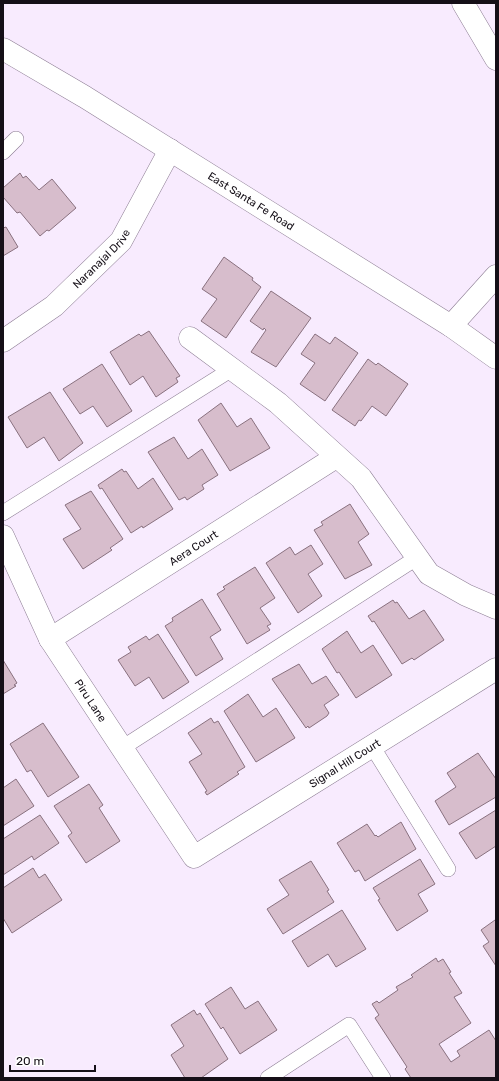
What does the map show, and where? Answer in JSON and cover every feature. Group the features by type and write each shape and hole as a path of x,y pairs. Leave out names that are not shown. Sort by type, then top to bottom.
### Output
{"street":[{"path":"462,3 496,59"},
{"name":"East Santa Fe Road","path":"3,49 85,97 451,326 496,358"},
{"name":"Naranajal Drive","path":"3,341 54,306 121,241 170,150"},
{"path":"451,326 496,276"},
{"path":"190,338 278,403 336,457 362,478 429,574 466,595 496,608"},
{"name":"Aera Court","path":"50,639 336,457"},
{"name":"Piru Lane","path":"3,536 50,639 194,857"},
{"name":"Signal Hill Court","path":"194,857 496,669"}],"lane":[{"path":"3,152 16,139"},
{"path":"3,513 232,369"},
{"path":"122,748 418,557"},
{"path":"372,746 448,868"},
{"path":"268,1078 349,1025 383,1078"}],"building":[{"path":"20,173 23,178 26,176 39,190 52,179 76,208 49,231 47,230 40,236 20,212 17,213 3,197 3,188"},
{"path":"6,227 18,247 3,256 3,228"},
{"path":"224,257 253,278 252,280 261,287 226,338 201,321 217,299 202,289"},
{"path":"271,291 311,318 276,367 251,352 266,330 264,328 263,330 250,321"},
{"path":"149,331 180,376 176,378 178,382 156,397 143,376 130,385 110,352 139,334 141,336"},
{"path":"315,334 330,344 335,337 358,353 325,401 300,384 315,363 301,354"},
{"path":"368,359 376,365 378,363 408,384 386,416 372,406 361,421 359,420 355,426 332,410"},
{"path":"102,364 132,411 107,427 93,406 80,414 63,389"},
{"path":"50,392 83,443 59,461 44,437 27,448 8,417"},
{"path":"221,403 237,427 251,418 270,448 230,471 198,420"},
{"path":"174,437 188,459 202,449 218,475 202,485 204,489 187,500 185,497 179,500 148,452"},
{"path":"122,469 124,472 126,471 138,489 153,478 173,509 143,528 142,526 131,533 102,488 100,489 98,485"},
{"path":"91,491 123,539 110,548 112,550 83,569 63,539 81,529 65,505"},
{"path":"350,504 369,534 358,542 372,565 345,579 314,530 323,525 321,522"},
{"path":"311,545 323,564 308,574 322,596 298,613 266,563 290,547 295,555"},
{"path":"255,567 275,598 260,608 271,624 267,626 270,630 247,644 217,594 225,589 223,587"},
{"path":"202,599 221,630 210,637 223,659 196,676 165,626 173,621 172,618"},
{"path":"393,600 395,603 397,602 409,619 424,610 444,640 414,660 412,658 402,664 374,621 372,622 368,616"},
{"path":"347,631 361,653 373,645 392,675 356,698 339,672 337,673 322,649"},
{"path":"158,634 189,682 163,699 149,677 135,686 118,660 131,652 128,647 146,636 149,640"},
{"path":"3,660 17,683 14,685 16,686 3,694"},
{"path":"299,664 312,684 326,676 339,695 324,705 329,713 327,716 309,728 308,726 306,728 272,679"},
{"path":"248,694 263,717 276,708 295,738 256,762 224,711"},
{"path":"211,718 214,723 218,721 245,767 237,772 239,774 207,795 205,792 207,791 189,762 202,754 188,733"},
{"path":"43,723 79,777 48,797 31,770 27,772 10,744"},
{"path":"478,753 496,779 496,797 449,825 435,801 456,787 447,773"},
{"path":"16,779 34,806 3,826 3,788"},
{"path":"89,784 103,805 99,808 120,841 86,863 68,836 72,833 54,806"},
{"path":"496,810 496,846 476,859 459,833"},
{"path":"40,815 59,843 34,860 32,856 3,875 3,839"},
{"path":"401,822 416,849 365,881 359,870 355,872 337,843 367,824 375,836 376,835 378,837"},
{"path":"420,859 435,884 418,894 428,911 397,931 378,900 380,899 373,888"},
{"path":"311,861 329,890 327,891 334,902 283,934 267,909 289,895 279,880"},
{"path":"33,868 39,878 45,874 62,900 12,933 3,918 3,888"},
{"path":"342,910 366,949 336,967 328,954 308,967 292,941"},
{"path":"495,920 496,966 483,946 489,942 481,930"},
{"path":"436,958 438,962 443,959 451,972 449,973 462,993 454,997 471,1023 439,1044 451,1062 460,1056 457,1051 489,1030 496,1041 496,1078 411,1078 405,1069 407,1067 375,1018 379,1015 372,1004 377,1001 379,1003 398,990 396,987 413,977 411,975"},
{"path":"231,987 245,1009 258,1001 277,1030 240,1054 223,1027 221,1029 205,1004"},
{"path":"194,1010 197,1015 200,1013 228,1059 201,1078 185,1078 171,1055 184,1046 171,1025"}]}
